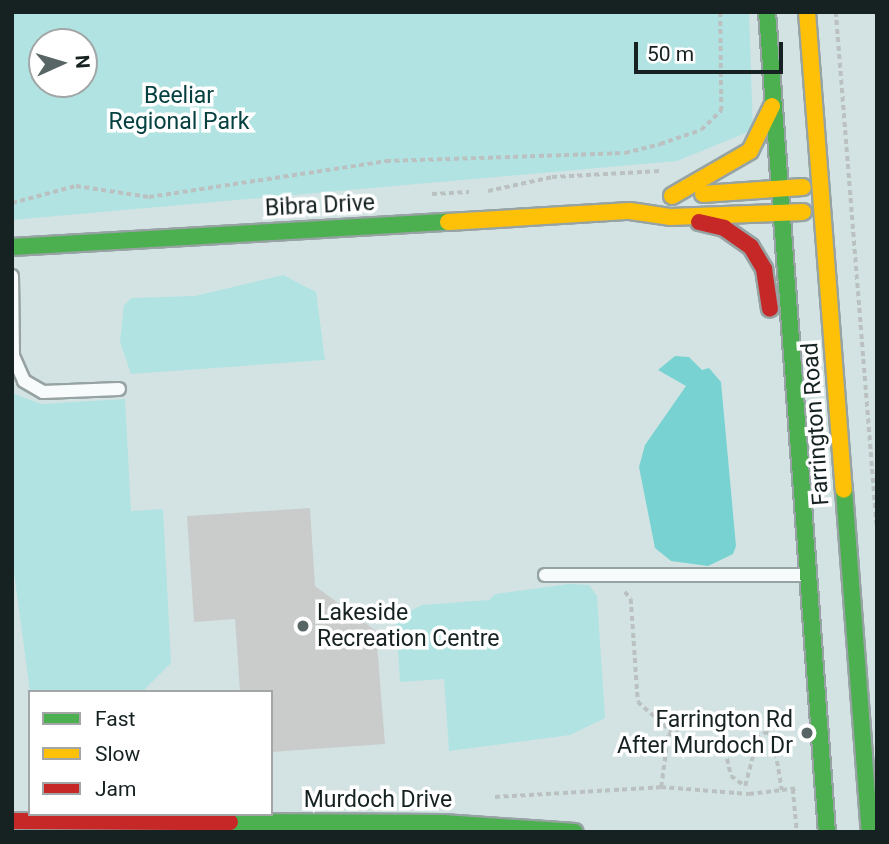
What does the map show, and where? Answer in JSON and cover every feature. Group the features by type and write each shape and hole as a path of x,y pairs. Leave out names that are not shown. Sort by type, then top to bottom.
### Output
{"main road":[{"name":"Farrington Road","path":"767,12 827,832"},
{"name":"Farrington Road","path":"807,12 870,832"},
{"path":"672,196 700,175 750,151 773,104"},
{"name":"Bibra Drive","path":"630,211 672,196 821,185"},
{"name":"Bibra Drive","path":"12,247 630,211 670,217 823,210"},
{"path":"670,217 724,228 751,247 764,269 784,419 803,497"},
{"path":"820,733 834,706 829,579 837,571 850,580"},
{"name":"Murdoch Drive","path":"12,821 443,823 575,832"}],"lane":[{"path":"12,276 13,356 24,380 43,392 119,389"},
{"path":"545,575 809,575"}],"path":[{"path":"12,203 76,186 149,197 386,161 625,153 660,144 701,130 721,111 720,12"},
{"path":"836,12 877,528"},
{"path":"422,194 488,191 552,177 670,170"},
{"path":"610,573 613,591 631,599 638,702 671,731"},
{"path":"661,787 663,744 671,731 695,720 715,727 726,744 731,776 745,786 757,740 766,732 773,736 782,790"},
{"path":"486,798 661,787 749,794 824,785"},
{"path":"793,789 797,832"}],"green space":[{"name":"Beeliar Regional Park","path":"12,12 749,12 753,130 677,161 12,220"},
{"path":"283,275 316,292 325,360 131,374 120,342 124,305 131,298 195,296"},
{"path":"12,393 41,404 125,399 131,511 163,509 171,663 144,690 30,690 12,557"},
{"path":"569,584 589,585 597,596 605,718 570,735 449,751 444,679 400,682 396,618 422,605 489,600 495,594"}],"shaded area":[{"path":"675,356 689,357 702,370 709,368 721,382 736,546 733,554 708,566 671,561 655,548 639,467 645,445 686,386 658,370"}],"building":[{"name":"Lakeside Recreation Centre","path":"310,508 315,586 376,631 385,744 273,752 273,690 240,690 235,619 194,622 187,516"}],"traffic: fast":[{"path":"767,12 827,832"},
{"path":"12,247 448,222"},
{"path":"844,490 870,832"},
{"path":"230,822 443,823 575,832"}],"traffic: slow":[{"path":"807,12 844,490"},
{"path":"672,196 750,151 772,106"},
{"path":"703,194 803,187"},
{"path":"448,222 630,211 670,217 803,212"}],"traffic: jam":[{"path":"699,222 724,228 751,247 764,269 770,309"},
{"path":"12,821 230,822"}],"place":[{"name":"Lakeside Recreation Centre","path":"303,626"},
{"name":"Farrington Rd After Murdoch Dr","path":"807,733"}]}
